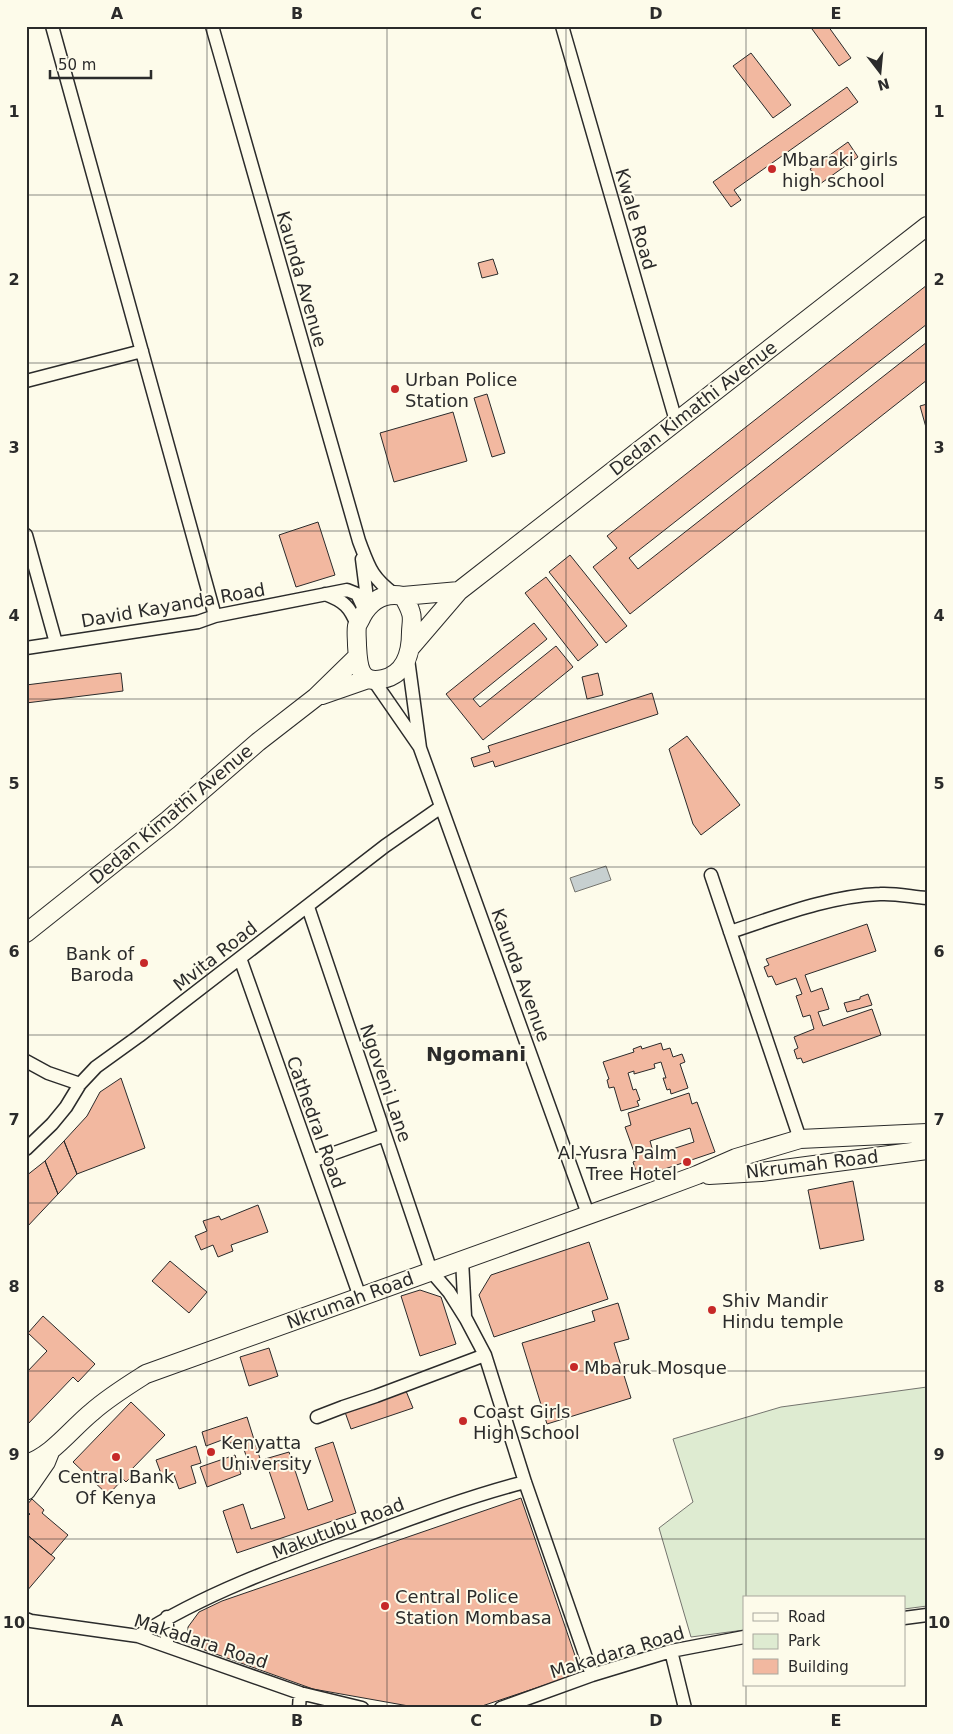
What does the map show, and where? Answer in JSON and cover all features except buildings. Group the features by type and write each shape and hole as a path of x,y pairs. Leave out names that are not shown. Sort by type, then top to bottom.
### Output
{"street":[{"path":"52,26 215,616"},
{"name":"Kaunda Avenue","path":"212,26 360,542"},
{"name":"Kwale Road","path":"562,26 676,421"},
{"name":"Dedan Kimathi Avenue","path":"409,653 459,591 927,226"},
{"path":"26,381 142,352"},
{"path":"26,535 56,643"},
{"path":"360,542 368,565 379,583 398,595 412,615 409,653 420,748"},
{"path":"360,542 363,614 357,657 360,671 371,680 420,748"},
{"path":"363,614 381,597 459,591"},
{"name":"David Kayanda Road","path":"26,648 198,622 215,616 326,594 339,599 363,614"},
{"path":"371,680 389,678 400,670 409,653"},
{"name":"Dedan Kimathi Avenue","path":"26,933 168,820 258,742 316,697 357,657"},
{"name":"Dedan Kimathi Avenue","path":"316,697 371,680"},
{"name":"Kaunda Avenue","path":"420,748 588,1214"},
{"name":"Mvita Road","path":"26,1149 52,1124 66,1107 80,1084 96,1067 308,907 385,846 442,807"},
{"path":"711,875 800,1138"},
{"path":"730,932 791,912 845,899 881,894 927,898"},
{"name":"Ngoveni Lane","path":"308,907 431,1271"},
{"name":"Cathedral Road","path":"240,958 360,1297"},
{"path":"26,1061 48,1073 80,1084"},
{"name":"Nkrumah Road","path":"26,1464 37,1461 114,1394 146,1374 697,1175 736,1158 800,1138 927,1133"},
{"path":"312,1161 385,1135"},
{"path":"830,1137 833,1163"},
{"name":"Nkrumah Road","path":"697,1175 761,1172 927,1150"},
{"path":"462,1260 466,1319"},
{"path":"431,1271 449,1292 485,1355 525,1482 592,1675"},
{"path":"317,1418 342,1407 485,1355"},
{"path":"26,1490 46,1462 50,1451"},
{"name":"Makutubu Road","path":"138,1636 167,1617 202,1600 317,1553 434,1510 525,1482"},
{"path":"906,1618 927,1615"},
{"path":"167,1617 167,1645"},
{"name":"Makadara Road","path":"26,1619 138,1636 300,1693 362,1708"},
{"name":"Makadara Road","path":"501,1708 592,1675 671,1651 743,1637"},
{"path":"671,1651 685,1708"},
{"path":"299,1708 300,1693"}],"green space":[{"path":"927,1387 927,1606 906,1609 906,1596 743,1596 743,1630 691,1637 659,1528 693,1502 673,1439 781,1407"}],"shaded area":[{"path":"606,866 611,880 575,892 570,878"}],"place":[{"name":"Mbaraki girls high school","path":"772,169"},
{"name":"Urban Police Station","path":"395,389"},
{"name":"Bank of Baroda","path":"144,963"},
{"name":"Al-Yusra Palm Tree Hotel","path":"687,1162"},
{"name":"Shiv Mandir Hindu temple","path":"712,1310"},
{"name":"Mbaruk Mosque","path":"574,1367"},
{"name":"Coast Girls High School","path":"463,1421"},
{"name":"Kenyatta University","path":"211,1452"},
{"name":"Central Bank Of Kenya","path":"116,1457"},
{"name":"Central Police Station Mombasa","path":"385,1606"}],"district":[{"name":"Ngomani","path":"476,1054"}]}
